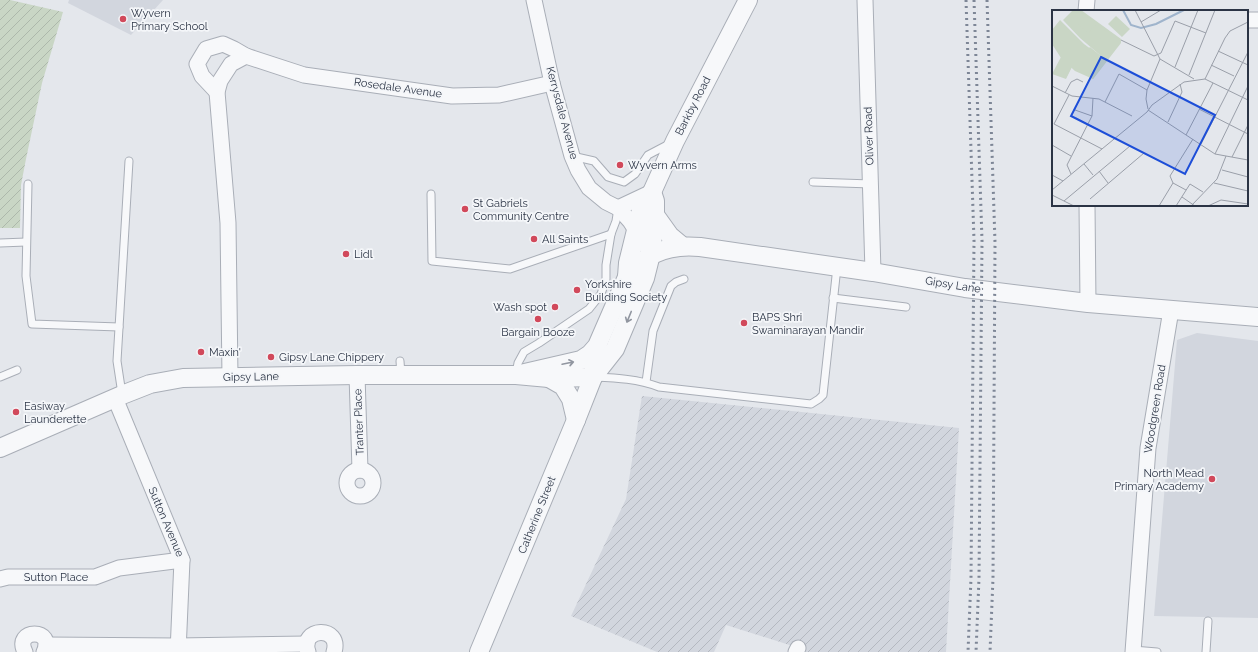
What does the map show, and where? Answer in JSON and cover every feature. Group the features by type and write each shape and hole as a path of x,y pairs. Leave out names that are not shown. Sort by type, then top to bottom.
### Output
{"street":[{"name":"Kerrysdale Avenue","path":"534,0 552,83 572,156 578,170 589,188 606,202 618,208 630,221 651,254"},
{"name":"Barkby Road","path":"627,277 628,263 641,210 652,192 675,141 748,0"},
{"name":"Oliver Road","path":"865,0 873,272"},
{"path":"1086,10 1087,0"},
{"name":"Rosedale Avenue","path":"217,92 202,76 197,64 206,49 223,44 246,56 304,75 452,96 499,95 552,83"},
{"path":"230,377 228,223 217,92 220,81 231,64 246,56"},
{"path":"593,376 615,349 645,278 651,254 655,216 655,201 652,192 618,208"},
{"path":"1087,206 1088,303"},
{"path":"655,216 670,236 682,246"},
{"name":"Gipsy Lane","path":"516,375 580,360 590,354 597,346 627,277 633,268 651,254 661,250 682,246 700,247 873,272 964,288 1088,303 1258,317"},
{"name":"Woodgreen Road","path":"1133,651 1148,448 1171,310"},
{"path":"593,376 597,346"},
{"name":"Gipsy Lane","path":"0,448 118,396 150,384 166,380 183,378 357,375 401,368 549,378 593,376"},
{"name":"Tranter Place","path":"357,375 360,470"},
{"name":"Catherine Street","path":"479,652 593,376"},
{"path":"549,378 563,386 572,399 576,420"},
{"name":"Sutton Avenue","path":"118,396 182,560 178,649"},
{"name":"Sutton Place","path":"0,580 8,577 95,577 119,568 182,560"},
{"path":"25,652 23,648 23,640 29,634 33,633 43,637 45,648 178,649 307,648 311,636 324,632 329,634 334,641 334,652"}],"lane":[{"path":"572,156 594,161 608,177 624,182 635,174 648,155 675,141"},
{"path":"118,396 117,361 129,161"},
{"path":"813,182 871,184"},
{"path":"28,184 26,276 32,324 119,327"},
{"path":"431,194 432,261 510,268 611,234"},
{"path":"516,375 518,363 524,352 588,309 601,294 606,279 606,265 611,234 616,221 618,208"},
{"path":"0,243 26,242"},
{"path":"593,376 623,378 646,382 658,387 811,404 816,402 823,395 836,267"},
{"path":"646,382 653,331 671,286 684,279"},
{"path":"833,298 906,307"},
{"path":"0,378 17,370"},
{"path":"1206,652 1208,621"},
{"path":"1133,651 1157,652"}],"shaded area":[{"name":"Wyvern Primary School","path":"69,0 163,0 131,35 68,3"},
{"name":"North Mead Primary Academy","path":"1197,333 1258,341 1258,618 1154,616 1177,340"},
{"path":"642,396 959,428 946,652 801,652 802,649 726,625 714,652 657,652 571,616 626,499"}],"green space":[{"path":"0,0 10,0 63,12 42,83 26,159 21,185 20,228 0,228"}],"railway":[{"path":"966,0 974,240 971,578 968,652"},
{"path":"974,0 982,240 979,578 976,652"},
{"path":"987,0 995,242 993,578 990,652"}],"place":[{"name":"Wyvern Primary School","path":"123,19"},
{"name":"Wyvern Arms","path":"620,165"},
{"name":"St Gabriels Community Centre","path":"465,209"},
{"name":"All Saints","path":"534,239"},
{"name":"Lidl","path":"346,254"},
{"name":"Yorkshire Building Society","path":"577,290"},
{"name":"Wash spot","path":"555,307"},
{"name":"Bargain Booze","path":"538,319"},
{"name":"BAPS Shri Swaminarayan Mandir","path":"744,323"},
{"name":"Maxin'","path":"201,352"},
{"name":"Gipsy Lane Chippery","path":"271,357"},
{"name":"Easiway Launderette","path":"16,412"},
{"name":"North Mead Primary Academy","path":"1212,479"}]}
